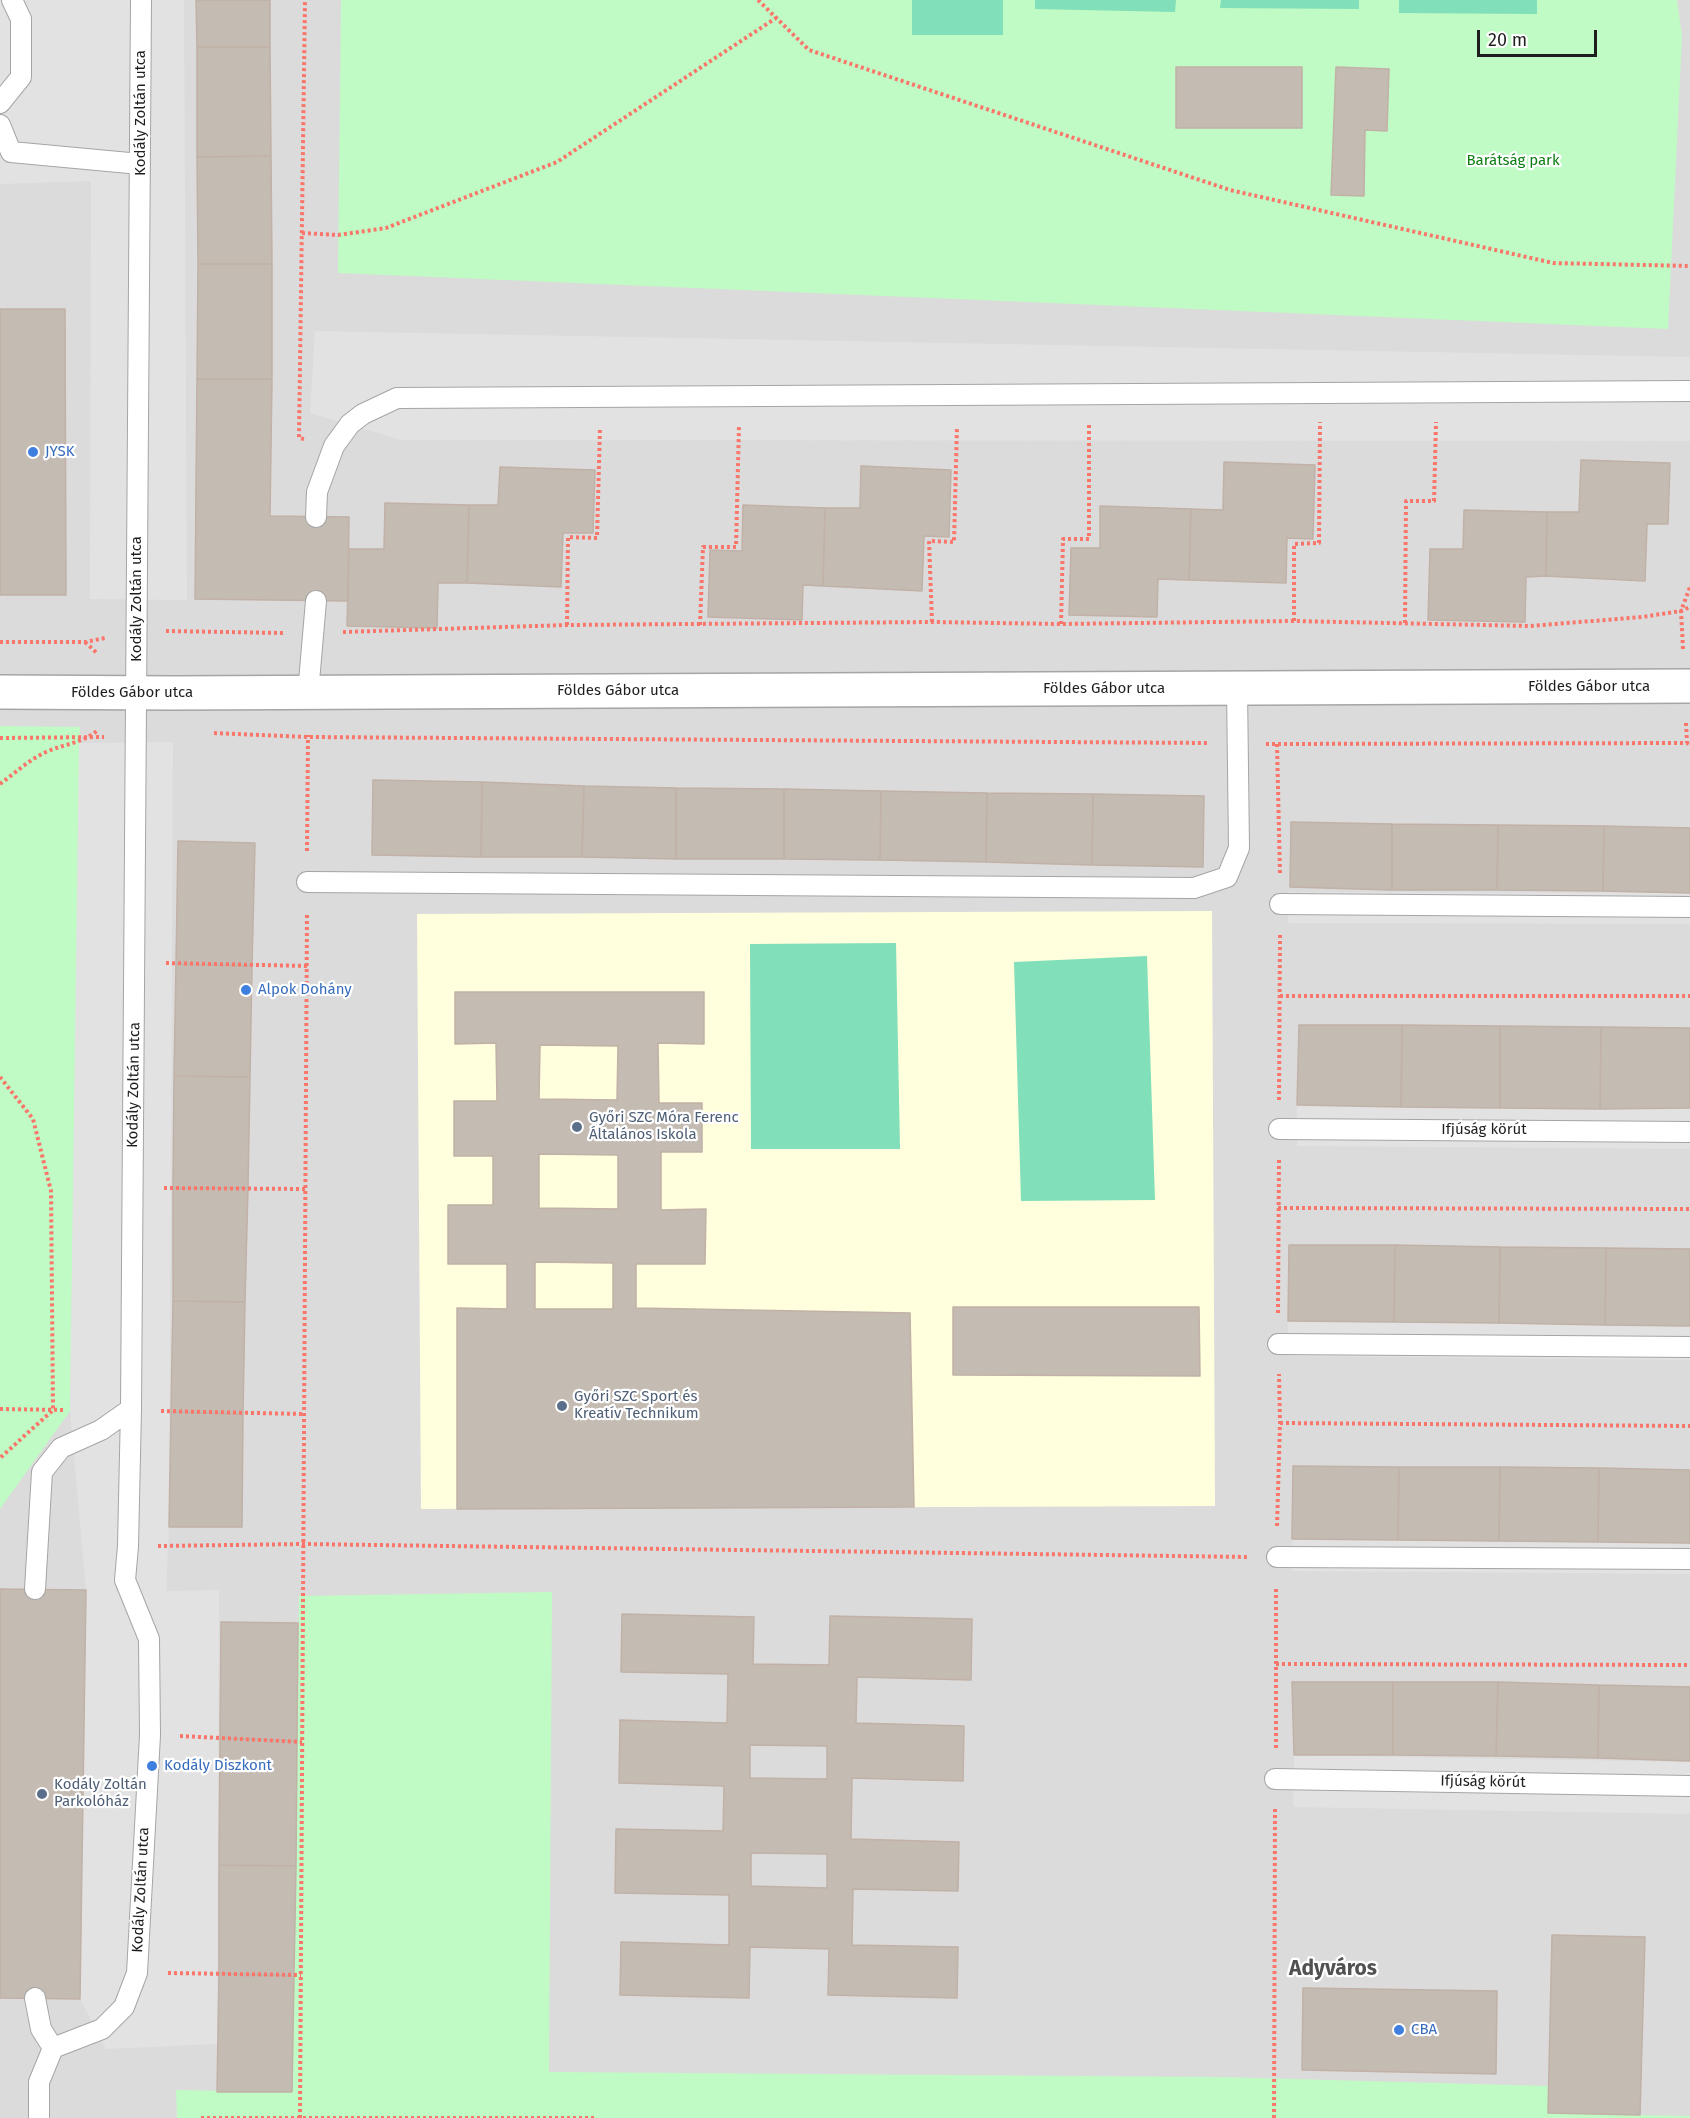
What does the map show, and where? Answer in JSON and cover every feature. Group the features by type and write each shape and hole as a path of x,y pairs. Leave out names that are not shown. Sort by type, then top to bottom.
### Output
{"street":[{"name":"Földes Gábor utca","path":"0,692 308,693 1690,686"}],"lane":[{"path":"0,103 21,77 21,20 12,0"},
{"name":"Kodály Zoltán utca","path":"53,2048 102,2029 124,2007 137,1973 150,1735 149,1639 125,1580 128,1546 131,1409 141,0"},
{"path":"0,124 11,152 140,164"},
{"path":"316,517 317,492 334,446 350,424 363,414 397,398 1690,391"},
{"path":"308,693 316,600"},
{"path":"307,882 1194,888 1227,877 1239,848 1237,688"},
{"path":"1280,904 1690,906"},
{"name":"Ifjúság körút","path":"1279,1129 1690,1132"},
{"path":"1278,1344 1690,1347"},
{"path":"35,1589 42,1472 61,1448 101,1430 131,1409"},
{"path":"1277,1557 1690,1559"},
{"name":"Ifjúság körút","path":"1275,1779 1690,1786"},
{"path":"34,1998 41,2029 53,2048 39,2082 39,2118"}],"path":[{"path":"305,0 299,438 334,446"},
{"path":"758,0 809,50 1230,190 1553,263 1690,266"},
{"path":"302,233 338,236 386,228 557,162 776,18"},
{"path":"1294,621 1294,543 1319,543 1320,393"},
{"path":"1406,623 1406,501 1434,501 1437,393"},
{"path":"1060,624 1063,539 1089,539 1089,394"},
{"path":"932,622 929,542 954,543 958,395"},
{"path":"700,625 703,547 736,547 740,396"},
{"path":"567,625 568,537 597,538 601,397"},
{"path":"1681,611 1690,587"},
{"path":"0,642 85,642 138,630 314,633 567,625 1294,621 1530,626 1642,617 1681,611 1690,606"},
{"path":"300,2118 308,693"},
{"path":"207,733 308,737 1277,744 1688,744"},
{"path":"0,738 89,738 136,735"},
{"path":"0,784 46,752 89,738"},
{"path":"1274,2118 1275,1779 1280,1424 1278,1208 1280,904 1277,744"},
{"path":"135,961 176,964 307,966"},
{"path":"1280,996 1690,996"},
{"path":"0,1077 33,1119 51,1191 53,1410 0,1458"},
{"path":"133,1187 305,1189"},
{"path":"1278,1208 1690,1209"},
{"path":"131,1409 171,1412 304,1414"},
{"path":"1280,1424 1690,1426"},
{"path":"128,1546 303,1544 1277,1557"},
{"path":"1276,1664 1690,1665"},
{"path":"150,1735 302,1742"},
{"path":"137,1973 301,1975"},
{"path":"201,2118 595,2118"}],"shaded area":[{"path":"0,0 1690,0 1690,2118 0,2118"},
{"path":"0,0 184,0 187,600 90,599 91,181 0,184"},
{"path":"315,331 1690,357 1690,441 401,440 310,413"},
{"path":"173,742 169,1527 166,1591 219,1590 217,2044 106,2049 80,1999 86,1590 70,1411 79,743"},
{"path":"1288,892 1690,893 1690,924 1288,923"},
{"path":"1212,911 1215,1506 421,1509 417,914"},
{"path":"1297,1105 1690,1108 1690,1149 1297,1146"},
{"path":"1288,1321 1690,1326 1690,1360 1288,1356"},
{"path":"1292,1539 1690,1543 1690,1574 1292,1571"},
{"path":"1294,1755 1690,1762 1690,1814 1293,1807"}],"green space":[{"name":"Barátság park","path":"341,0 1677,0 1682,36 1668,329 338,273"},
{"path":"912,0 1003,0 1003,35 912,35"},
{"path":"1035,0 1176,0 1175,12 1035,9"},
{"path":"1221,0 1359,0 1359,9 1220,8"},
{"path":"1399,0 1537,0 1537,14 1399,13"},
{"path":"0,726 80,727 70,1411 0,1509"},
{"path":"896,943 900,1149 751,1149 750,944"},
{"path":"1147,956 1155,1200 1021,1201 1014,962"},
{"path":"552,1592 549,2072 1220,2077 1549,2086 1548,2113 1690,2116 1690,2118 177,2118 176,2090 292,2092 299,1596"}],"building":[{"path":"196,0 270,0 270,47 197,47"},
{"path":"197,47 270,47 271,156 197,157"},
{"path":"1176,67 1302,67 1302,128 1176,128"},
{"path":"1336,67 1389,69 1387,131 1365,130 1364,196 1331,195"},
{"path":"271,156 272,264 198,264 197,157"},
{"path":"198,264 272,264 272,379 197,379"},
{"name":"JYSK","path":"0,309 65,309 66,595 0,595"},
{"path":"197,379 272,379 270,516 349,517 348,601 195,599"},
{"path":"1581,460 1670,463 1668,524 1647,524 1645,581 1546,576 1547,512 1579,512"},
{"path":"1224,462 1315,465 1313,539 1287,538 1286,583 1189,580 1191,509 1223,510"},
{"path":"861,466 951,470 949,537 924,536 922,591 823,586 825,508 860,508"},
{"path":"500,467 595,470 593,533 563,533 561,587 467,583 469,505 498,505"},
{"path":"385,503 469,505 467,583 438,583 437,628 347,626 349,549 384,549"},
{"path":"743,505 825,508 823,586 803,585 802,620 708,617 710,550 742,551"},
{"path":"1100,506 1191,509 1189,580 1158,579 1157,617 1069,615 1071,548 1100,548"},
{"path":"1464,510 1547,512 1546,576 1526,577 1525,622 1428,620 1430,549 1463,549"},
{"path":"373,780 482,782 481,857 372,855"},
{"path":"482,782 584,786 582,857 481,857"},
{"path":"584,786 676,788 676,859 582,857"},
{"path":"676,788 784,789 784,859 676,859"},
{"path":"784,789 881,791 880,860 784,859"},
{"path":"881,791 987,793 986,862 880,860"},
{"path":"987,793 1093,794 1092,865 986,862"},
{"path":"1093,794 1204,796 1203,867 1092,865"},
{"path":"1291,822 1392,824 1392,890 1290,887"},
{"path":"1392,824 1498,825 1497,890 1392,890"},
{"path":"1498,825 1604,826 1603,891 1497,890"},
{"path":"1604,826 1690,828 1690,893 1603,891"},
{"path":"178,841 255,843 252,966 176,964"},
{"path":"176,964 252,966 250,1077 174,1076"},
{"path":"455,992 704,992 704,1044 658,1043 659,1103 702,1103 702,1152 661,1152 661,1210 706,1209 705,1264 636,1264 636,1308 910,1313 914,1507 457,1509 457,1308 507,1309 507,1264 448,1264 448,1205 493,1205 493,1156 454,1156 454,1101 497,1101 496,1043 455,1044","holes":["540,1045 618,1046 617,1100 539,1099","539,1154 618,1155 618,1209 539,1208","535,1262 613,1263 613,1309 535,1309"]},
{"path":"1299,1025 1402,1025 1401,1107 1297,1105"},
{"path":"1402,1025 1500,1026 1500,1108 1401,1107"},
{"path":"1500,1026 1601,1027 1600,1109 1500,1108"},
{"path":"1601,1027 1690,1028 1690,1108 1600,1109"},
{"path":"174,1076 250,1077 248,1188 173,1188"},
{"path":"173,1188 248,1188 245,1302 173,1301"},
{"path":"1289,1245 1395,1245 1394,1322 1288,1321"},
{"path":"1395,1245 1500,1247 1499,1323 1394,1322"},
{"path":"1500,1247 1606,1248 1605,1325 1499,1323"},
{"path":"1606,1248 1690,1249 1690,1326 1605,1325"},
{"path":"173,1301 245,1302 243,1414 171,1412"},
{"path":"953,1307 1199,1307 1200,1376 953,1375"},
{"path":"171,1412 243,1414 242,1527 169,1527"},
{"path":"1293,1466 1399,1467 1398,1540 1292,1539"},
{"path":"1399,1467 1500,1467 1499,1541 1398,1540"},
{"path":"1500,1467 1599,1468 1598,1542 1499,1541"},
{"path":"1599,1468 1690,1470 1690,1543 1598,1542"},
{"name":"Kodály Zoltán Parkolóház","path":"0,1589 86,1590 80,1999 0,1998"},
{"path":"622,1614 754,1617 753,1664 829,1665 830,1616 972,1619 971,1680 857,1677 856,1723 964,1726 963,1781 852,1778 851,1839 959,1842 958,1891 853,1889 852,1945 958,1947 957,1998 828,1995 829,1949 750,1947 749,1998 620,1995 621,1942 729,1945 729,1895 615,1893 616,1829 723,1831 724,1786 619,1783 620,1720 727,1723 728,1674 621,1672","holes":["750,1745 827,1746 827,1779 750,1778","751,1853 827,1854 827,1888 751,1886"]},
{"path":"221,1622 298,1623 297,1741 220,1738"},
{"path":"1292,1682 1393,1682 1393,1755 1294,1755"},
{"path":"1393,1682 1498,1682 1496,1756 1393,1755"},
{"path":"1498,1682 1599,1685 1598,1758 1496,1756"},
{"path":"1599,1685 1690,1687 1690,1761 1598,1758"},
{"path":"220,1738 297,1741 296,1866 219,1865"},
{"path":"219,1865 296,1866 294,1976 219,1974"},
{"path":"1552,1935 1645,1937 1640,2115 1548,2113"},
{"path":"219,1974 294,1976 292,2092 217,2092"},
{"name":"CBA","path":"1303,1988 1497,1991 1496,2074 1302,2070"}],"place":[{"name":"JYSK","path":"33,452"},
{"name":"Alpok Dohány","path":"246,990"},
{"name":"Győri SZC Móra Ferenc Általános Iskola","path":"577,1127"},
{"name":"Győri SZC Sport és Kreatív Technikum","path":"562,1406"},
{"name":"Kodály Diszkont","path":"152,1766"},
{"name":"Kodály Zoltán Parkolóház","path":"42,1794"},
{"name":"CBA","path":"1399,2030"}],"district":[{"name":"Adyváros","path":"1333,1969"}]}
